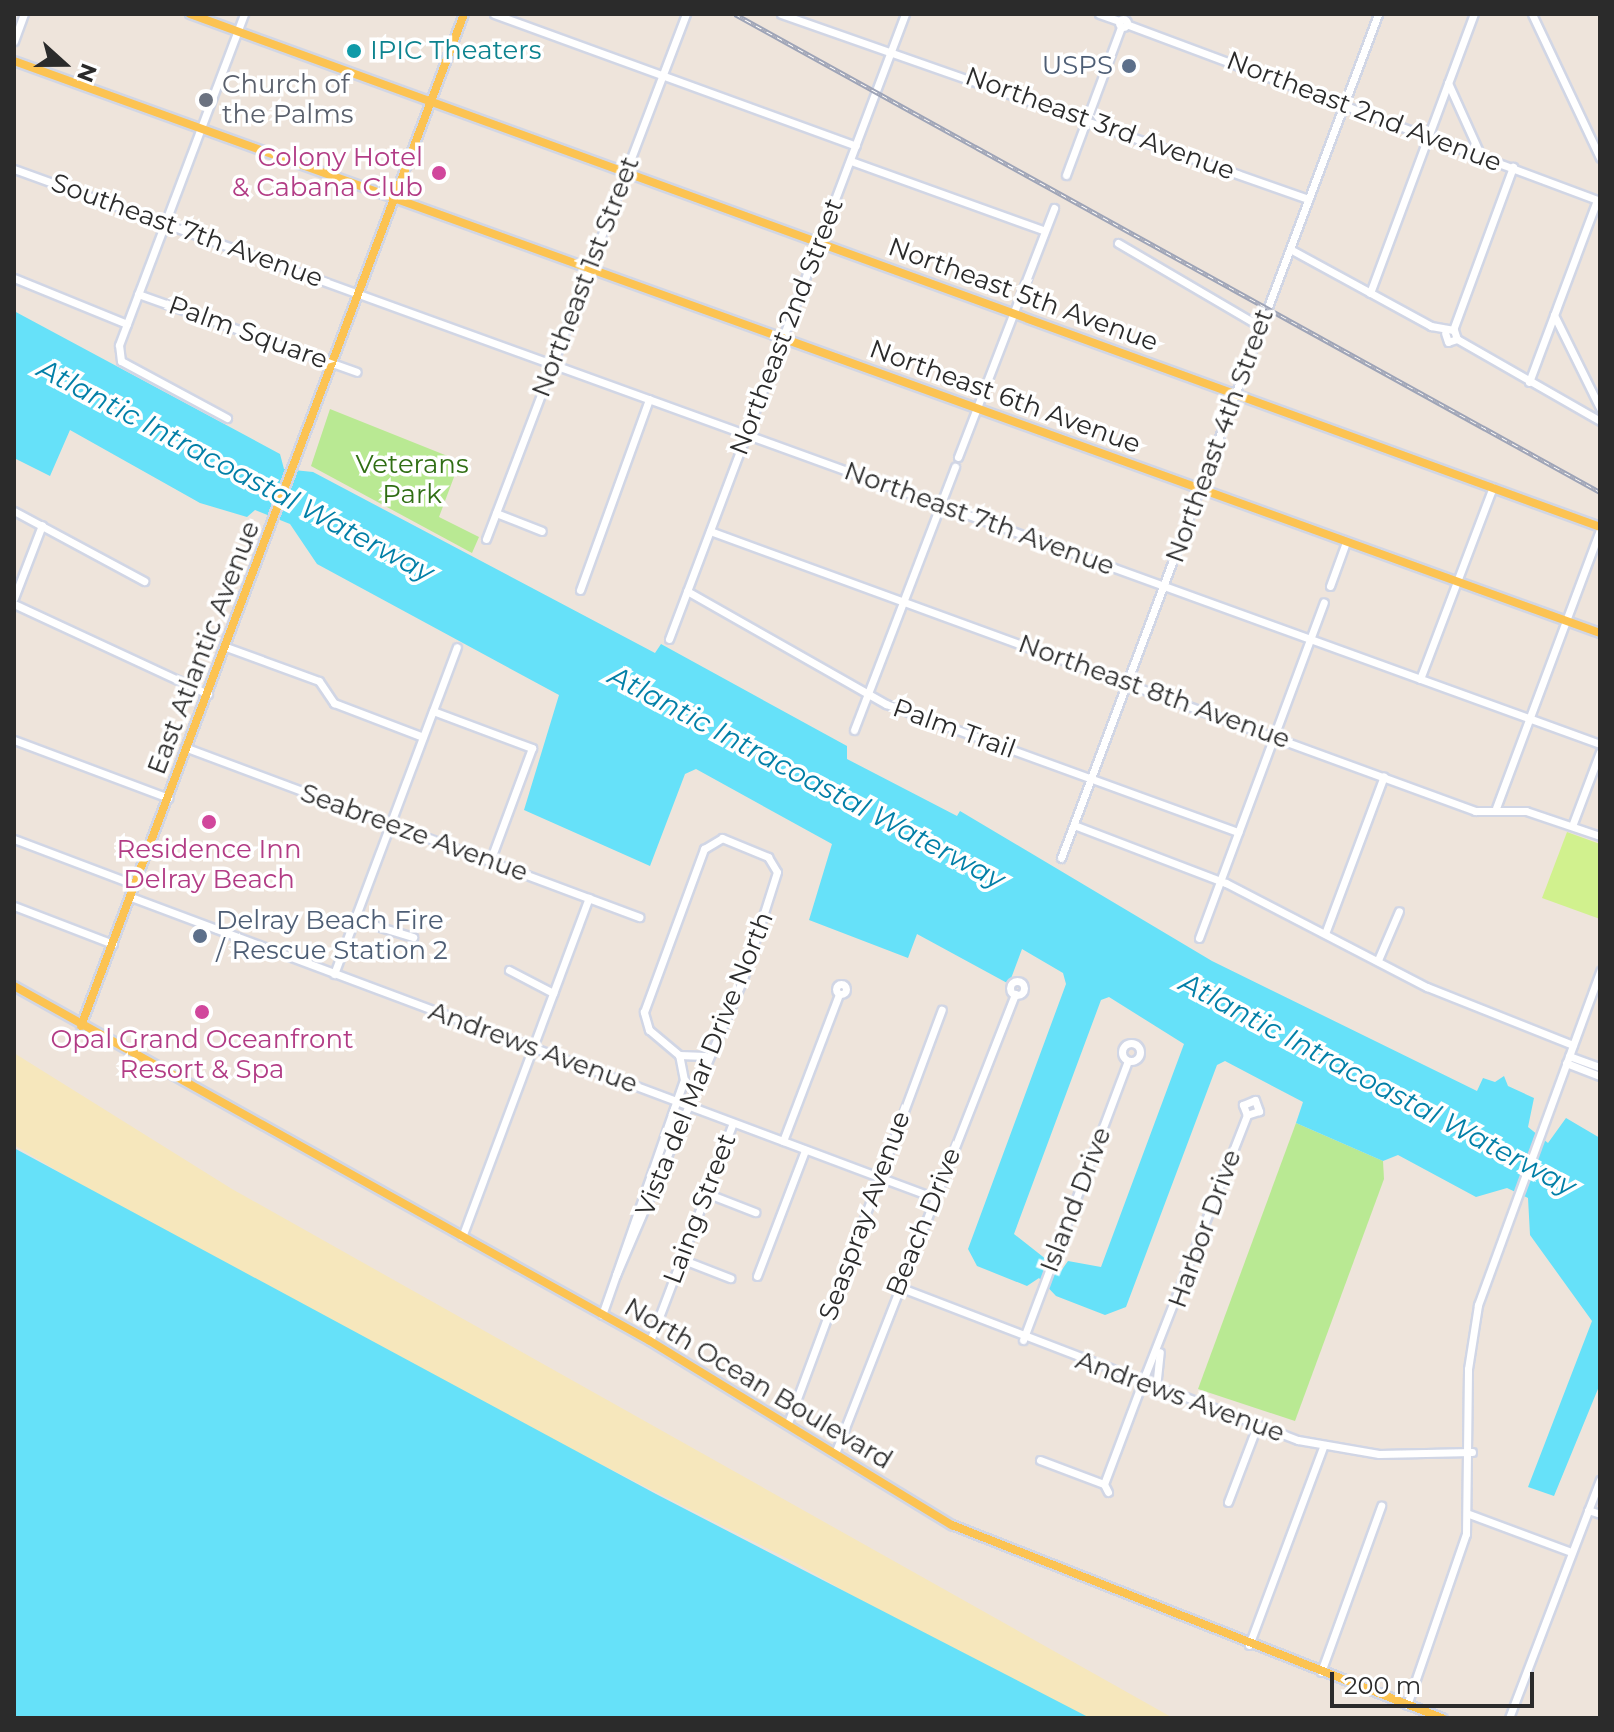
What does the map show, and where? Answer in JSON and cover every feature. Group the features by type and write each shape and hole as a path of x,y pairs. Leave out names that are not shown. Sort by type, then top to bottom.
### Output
{"main road":[{"name":"Northeast 5th Avenue","path":"190,14 1600,528"},
{"name":"East Atlantic Avenue","path":"81,1026 464,14"},
{"name":"Northeast 6th Avenue","path":"14,61 1600,633"},
{"name":"North Ocean Boulevard","path":"14,986 650,1341 1010,1554 1442,1718"}],"street":[{"path":"14,41 24,14"},
{"path":"227,418 119,352 244,14"},
{"path":"494,14 856,146"},
{"name":"Northeast 1st Street","path":"486,539 686,14"},
{"name":"Northeast 3rd Avenue","path":"781,14 892,48 1308,199"},
{"name":"Northeast 2nd Street","path":"669,639 905,14"},
{"name":"Northeast 2nd Avenue","path":"1099,14 1599,200"},
{"name":"Northeast 4th Street","path":"1061,858 1378,14"},
{"path":"1370,293 1474,14"},
{"path":"1532,14 1600,158"},
{"path":"1066,175 1123,21"},
{"path":"1448,83 1481,155"},
{"path":"851,161 1045,231"},
{"path":"1449,331 1513,167"},
{"name":"Southeast 7th Avenue","path":"14,169 359,294"},
{"path":"1529,382 1599,200"},
{"path":"958,457 1054,208"},
{"path":"1118,243 1261,327"},
{"path":"1290,249 1370,293 1449,331 1457,339 1529,382 1600,421"},
{"path":"14,278 127,324"},
{"name":"Palm Square","path":"138,294 357,372"},
{"name":"Northeast 7th Avenue","path":"359,294 1600,744"},
{"path":"1554,315 1600,408"},
{"path":"580,590 649,399"},
{"path":"854,730 955,467"},
{"path":"1420,679 1493,487"},
{"path":"14,511 144,581"},
{"path":"496,513 542,531"},
{"path":"42,525 14,601 208,694"},
{"path":"1496,808 1600,528"},
{"name":"Northeast 8th Avenue","path":"710,531 1475,811 1496,808 1600,836"},
{"path":"1330,586 1346,542"},
{"name":"Palm Trail","path":"687,591 870,690 886,704 1238,832"},
{"path":"1199,938 1324,602"},
{"path":"226,647 319,681 329,701 423,737"},
{"path":"334,974 457,647"},
{"path":"433,711 532,748 490,861"},
{"path":"14,740 168,798"},
{"name":"Seabreeze Avenue","path":"187,748 640,917"},
{"path":"1572,826 1600,752"},
{"path":"1326,931 1384,776"},
{"path":"1074,825 1220,880 1378,960 1573,1045"},
{"name":"Vista del Mar Drive North","path":"602,1315 680,1103 705,1056 767,911 777,872 762,855 722,838 704,849 644,1012 649,1030 679,1055"},
{"path":"14,839 136,885"},
{"name":"Andrews Avenue","path":"131,897 935,1198"},
{"path":"462,1237 589,898"},
{"path":"14,906 113,944"},
{"path":"1378,960 1399,911"},
{"path":"354,919 413,937"},
{"path":"509,970 553,993"},
{"path":"1407,1705 1469,1514 1473,1328 1512,1206 1600,971"},
{"path":"783,1141 839,994"},
{"name":"Beach Drive","path":"836,1451 1015,994"},
{"name":"Seaspray Avenue","path":"788,1423 942,1010"},
{"path":"680,1103 684,1080 679,1055 705,1056"},
{"path":"1567,1060 1600,1067"},
{"path":"1567,1060 1600,1076"},
{"name":"Island Drive","path":"1023,1340 1128,1061"},
{"name":"Harbor Drive","path":"1040,1460 1106,1488 1142,1383 1162,1342 1247,1115"},
{"name":"Laing Street","path":"650,1341 733,1123"},
{"path":"757,1276 805,1150"},
{"path":"706,1193 755,1212"},
{"path":"681,1259 730,1278"},
{"name":"Andrews Avenue","path":"899,1287 1023,1340 1323,1447 1472,1452"},
{"name":"Harbor Drive","path":"1156,1388 1162,1342"},
{"path":"1228,1502 1257,1426"},
{"path":"1249,1645 1323,1447"},
{"path":"1509,1718 1600,1480"},
{"path":"1321,1672 1381,1506"},
{"path":"1588,1510 1600,1514"},
{"path":"1469,1514 1571,1552"}],"green space":[{"name":"Veterans Park","path":"330,409 460,461 439,517 479,537 472,553 311,466"},
{"path":"1567,832 1600,844 1600,919 1542,898"},
{"path":"1296,1123 1383,1161 1384,1179 1295,1421 1198,1389"}],"sand":[{"path":"14,1053 232,1189 1173,1718 1063,1718 796,1563 266,1295 14,1145"}],"water":[{"name":"Atlantic Intracoastal Waterway","path":"14,311 280,454 284,469 313,472 655,653 661,644 847,746 847,759 957,816 960,811 1212,961 1477,1091 1483,1078 1495,1082 1504,1076 1508,1086 1534,1098 1528,1127 1548,1143 1566,1118 1600,1138 1600,1384 1554,1496 1528,1487 1592,1321 1530,1235 1528,1198 1507,1188 1476,1197 1398,1155 1383,1161 1296,1123 1303,1102 1225,1061 1217,1065 1126,1307 1105,1315 1056,1296 1039,1278 1027,1286 977,1266 968,1249 1066,984 1063,973 1022,949 1009,984 917,934 908,958 809,920 832,844 696,769 685,774 650,866 524,810 559,695 317,564 290,524 255,510 247,517 200,503 70,430 50,476 14,458","holes":["1109,997 1184,1044 1101,1267 1068,1261 1061,1271 1014,1234 1101,1000"]},
{"path":"14,1148 656,1494 1090,1718 14,1718"}],"railway":[{"path":"735,14 1600,492"}],"place":[{"name":"IPIC Theaters","path":"354,51"},
{"name":"USPS","path":"1129,66"},
{"name":"Church of the Palms","path":"206,100"},
{"name":"Colony Hotel & Cabana Club","path":"439,173"},
{"name":"Residence Inn Delray Beach","path":"209,822"},
{"name":"Delray Beach Fire / Rescue Station 2","path":"200,936"},
{"name":"Opal Grand Oceanfront Resort & Spa","path":"202,1012"}]}
